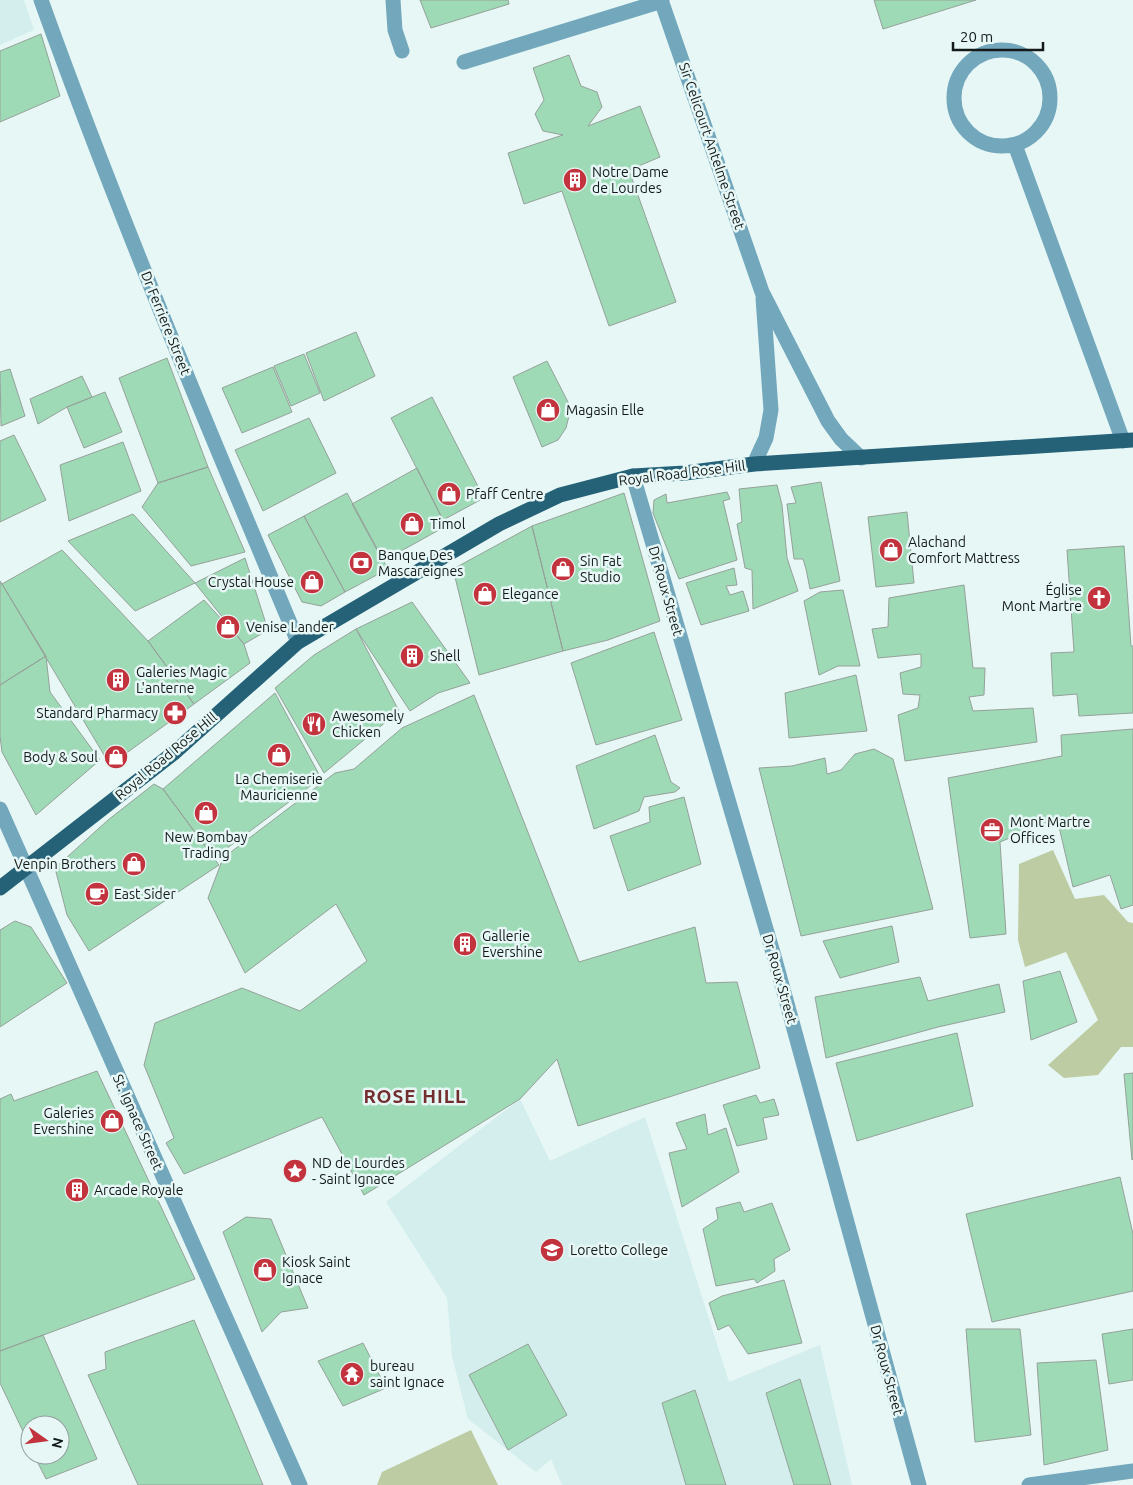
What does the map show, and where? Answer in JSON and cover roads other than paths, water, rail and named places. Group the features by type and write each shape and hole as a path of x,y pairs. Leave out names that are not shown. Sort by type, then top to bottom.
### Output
{"main road":[{"name":"Royal Road Rose Hill","path":"0,888 175,752 298,642 498,524 560,495 633,476 684,473 754,464 1128,441"}],"street":[{"name":"Dr Ferriere Street","path":"42,0 66,69 169,334 298,642"},
{"path":"393,0 395,30 402,51"},
{"path":"464,62 662,1"},
{"name":"Sir Celicourt Antelme Street","path":"662,1 762,292 828,421 841,439 861,458"},
{"path":"1005,50 1021,54 1035,63 1045,77 1050,93 1049,110 1042,125 1031,137 1015,145 999,147 982,143 969,134 958,120 954,104 954,87 962,71 973,59 988,52 1005,50"},
{"path":"1015,145 1128,441"},
{"name":"Sir Celicourt Antelme Street","path":"754,464 766,438 771,410 762,292"},
{"name":"Dr Roux Street","path":"633,476 774,956 919,1485"},
{"name":"St. Ignace Street","path":"0,810 300,1485"},
{"path":"1029,1485 1133,1471"}],"place":[{"name":"Notre Dame de Lourdes","path":"575,180"},
{"name":"Magasin Elle","path":"548,410"},
{"name":"Pfaff Centre","path":"449,494"},
{"name":"Timol","path":"412,524"},
{"name":"Alachand Comfort Mattress","path":"891,550"},
{"name":"Banque Des Mascareignes","path":"361,563"},
{"name":"Sin Fat Studio","path":"563,569"},
{"name":"Crystal House","path":"312,582"},
{"name":"Elegance","path":"485,594"},
{"name":"Église Mont Martre","path":"1099,598"},
{"name":"Venise Lander","path":"228,627"},
{"name":"Shell","path":"412,656"},
{"name":"Galeries Magic L'anterne","path":"118,680"},
{"name":"Standard Pharmacy","path":"175,713"},
{"name":"Awesomely Chicken","path":"314,724"},
{"name":"La Chemiserie Mauricienne","path":"279,755"},
{"name":"Body & Soul","path":"116,757"},
{"name":"New Bombay Trading","path":"206,813"},
{"name":"Mont Martre Offices","path":"992,830"},
{"name":"Venpin Brothers","path":"134,864"},
{"name":"East Sider","path":"97,894"},
{"name":"Gallerie Evershine","path":"465,944"},
{"name":"Galeries Evershine","path":"112,1121"},
{"name":"ND de Lourdes - Saint Ignace","path":"295,1171"},
{"name":"Arcade Royale","path":"77,1190"},
{"name":"Loretto College","path":"552,1250"},
{"name":"Kiosk Saint Ignace","path":"265,1270"},
{"name":"bureau saint Ignace","path":"352,1374"}],"district":[{"name":"ROSE HILL","path":"415,1096"}]}
